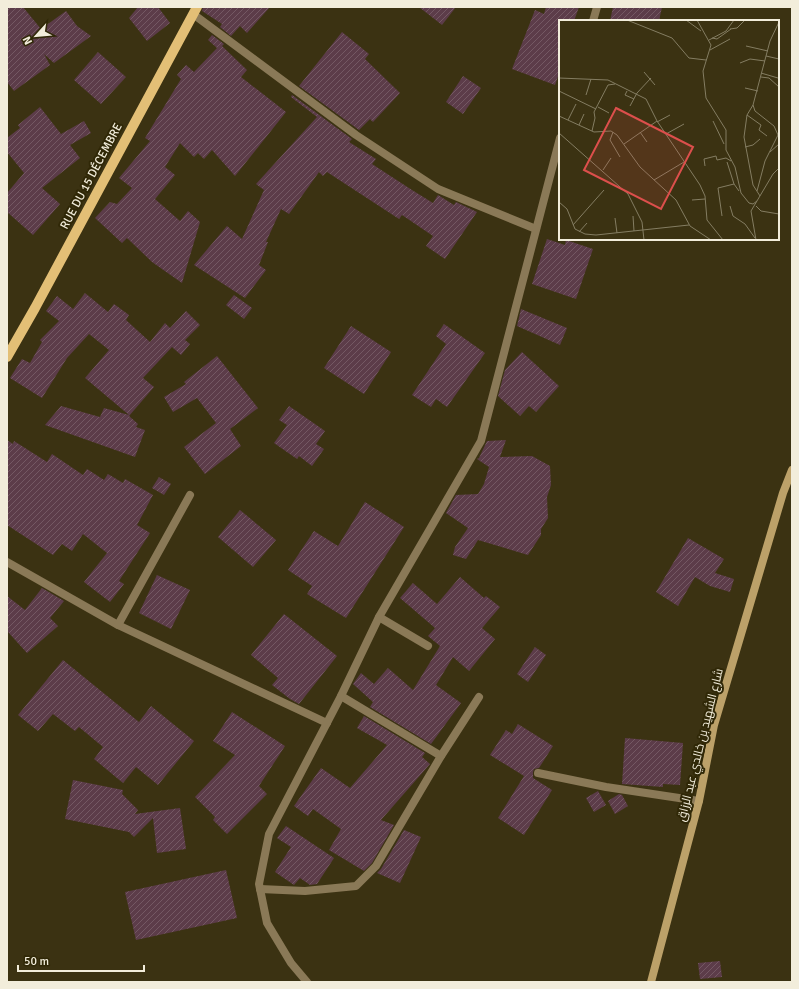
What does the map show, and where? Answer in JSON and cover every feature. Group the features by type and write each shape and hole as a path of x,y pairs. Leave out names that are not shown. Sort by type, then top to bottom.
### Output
{"main road":[{"name":"RUE DU 15 DÉCEMBRE","path":"7,357 10,346 39,301 195,11"},
{"name":"شارع الشهيد بن خالدي عبد الرزاق","path":"651,982 698,801 714,725 783,493 792,470"}],"street":[{"path":"593,20 597,7"},
{"path":"195,11 356,135 438,189 536,228"},
{"path":"308,982 291,963 267,923 259,884 269,834 341,696 379,617 481,441 559,142"},
{"path":"118,624 190,495"},
{"path":"7,562 118,624 327,723"},
{"path":"379,617 428,646"},
{"path":"341,696 441,756"},
{"path":"260,889 305,891 356,886 376,866 441,756 479,697"},
{"path":"538,773 606,787 698,801"}],"building":[{"path":"7,7 23,7 41,29 66,11 77,26 91,36 54,63 44,54 50,65 14,91 7,82"},
{"path":"138,7 158,7 170,23 147,41 129,18"},
{"path":"203,7 270,7 247,33 240,26 231,36 220,27 222,24 202,11"},
{"path":"419,7 456,7 442,25"},
{"path":"546,7 579,7 574,20 559,20 559,74 555,85 512,69 535,10 544,14"},
{"path":"613,7 662,7 659,20 610,20"},
{"path":"342,32 369,54 365,59 400,93 373,122 370,119 359,130 299,86"},
{"path":"212,35 224,44 222,46 247,70 241,77 286,112 235,176 212,150 204,159 198,153 194,157 180,143 165,167 175,175 155,199 180,221 188,211 200,222 182,283 152,262 127,238 122,243 95,218 110,202 117,204 132,188 119,178 150,141 145,138 181,79 177,75 186,65 194,72 217,48 208,40"},
{"path":"98,52 126,77 101,104 74,80"},
{"path":"463,76 481,88 463,114 446,102"},
{"path":"292,95 352,139 349,142 376,159 372,164 412,190 433,203 438,195 454,205 456,202 477,212 445,259 426,246 433,236 402,215 399,219 327,172 323,176 319,172 289,214 281,209 266,242 268,242 259,265 266,270 245,298 194,265 227,226 242,239 264,190 256,184 317,117 291,97"},
{"path":"40,107 61,134 84,121 91,133 70,145 80,158 42,188 60,204 33,235 7,212 7,193 24,173 7,152 7,138 20,128 18,125"},
{"path":"547,239 565,245 566,240 593,249 576,299 532,284"},
{"path":"85,293 108,312 114,304 129,315 126,320 150,342 165,323 170,328 186,311 200,325 185,340 190,344 181,355 172,347 143,378 154,387 129,416 138,424 136,427 145,430 135,457 45,425 61,406 100,417 104,408 129,415 85,378 109,350 89,334 67,358 42,398 10,378 22,359 30,363 42,342 40,340 59,321 46,311 57,296 73,309"},
{"path":"234,295 252,308 244,319 226,305"},
{"path":"521,309 567,328 560,345 517,326"},
{"path":"444,324 485,353 447,407 436,399 431,407 412,395 446,344 436,336"},
{"path":"351,326 391,352 364,394 324,368"},
{"path":"522,352 559,386 536,412 529,406 520,416 498,396 505,370"},
{"path":"217,356 258,408 230,429 241,446 205,474 184,447 216,423 197,398 173,412 164,397 186,384 184,382"},
{"path":"289,406 325,431 316,444 324,449 312,466 299,456 297,459 274,443 287,425 279,420"},
{"path":"7,440 13,444 14,441 47,462 52,454 83,475 87,469 104,480 108,474 123,483 125,479 153,495 137,525 150,533 119,581 124,584 110,602 84,582 107,553 83,534 72,551 62,544 53,555 7,525"},
{"path":"506,440 500,457 532,456 550,466 551,485 547,497 548,518 541,529 541,535 528,555 478,540 466,559 453,555 455,547 468,528 446,513 456,495 478,494 484,484 489,467 477,459 479,458 487,441"},
{"path":"159,477 171,484 164,495 152,488"},
{"path":"365,502 404,527 346,618 307,594 312,586 288,570 314,531 338,546"},
{"path":"240,510 276,540 253,567 218,537"},
{"path":"688,538 724,559 715,573 734,579 730,592 710,586 695,577 678,606 656,592"},
{"path":"157,575 190,590 171,629 139,613"},
{"path":"460,577 484,598 486,596 500,607 482,628 495,639 469,671 453,657 436,685 461,703 431,744 370,707 373,702 353,684 361,673 374,684 388,668 413,690 440,646 428,636 435,628 400,598 413,583 437,604"},
{"path":"42,588 64,601 50,618 58,626 27,653 7,631 7,596 25,610"},
{"path":"284,614 337,656 299,704 272,685 278,678 251,655"},
{"path":"535,647 546,655 528,682 517,674"},
{"path":"63,660 139,722 151,706 194,741 158,785 136,767 123,783 94,759 103,747 79,727 75,731 53,714 38,731 18,715"},
{"path":"232,712 285,746 259,786 267,794 227,834 213,820 215,817 195,797 235,755 213,741"},
{"path":"364,716 425,753 422,757 430,764 381,820 394,825 372,863 364,871 329,850 341,829 313,809 308,816 294,806 321,768 350,788 387,745 357,728"},
{"path":"518,724 553,746 539,768 534,769 533,772 533,778 552,790 524,835 498,818 524,776 490,755 506,730 512,734"},
{"path":"625,738 683,743 680,785 663,784 663,787 622,784"},
{"path":"73,780 123,790 122,794 138,810 135,814 180,808 186,849 157,853 153,818 134,837 129,832 65,819"},
{"path":"598,791 606,805 594,812 586,798"},
{"path":"619,794 622,795 628,806 615,814 608,801"},
{"path":"286,826 334,858 317,884 310,885 300,878 294,885 275,872 291,847 277,838"},
{"path":"404,830 421,837 400,883 377,873 381,869"},
{"path":"226,870 237,918 136,940 125,892"},
{"path":"720,961 722,977 700,979 698,963"}]}
